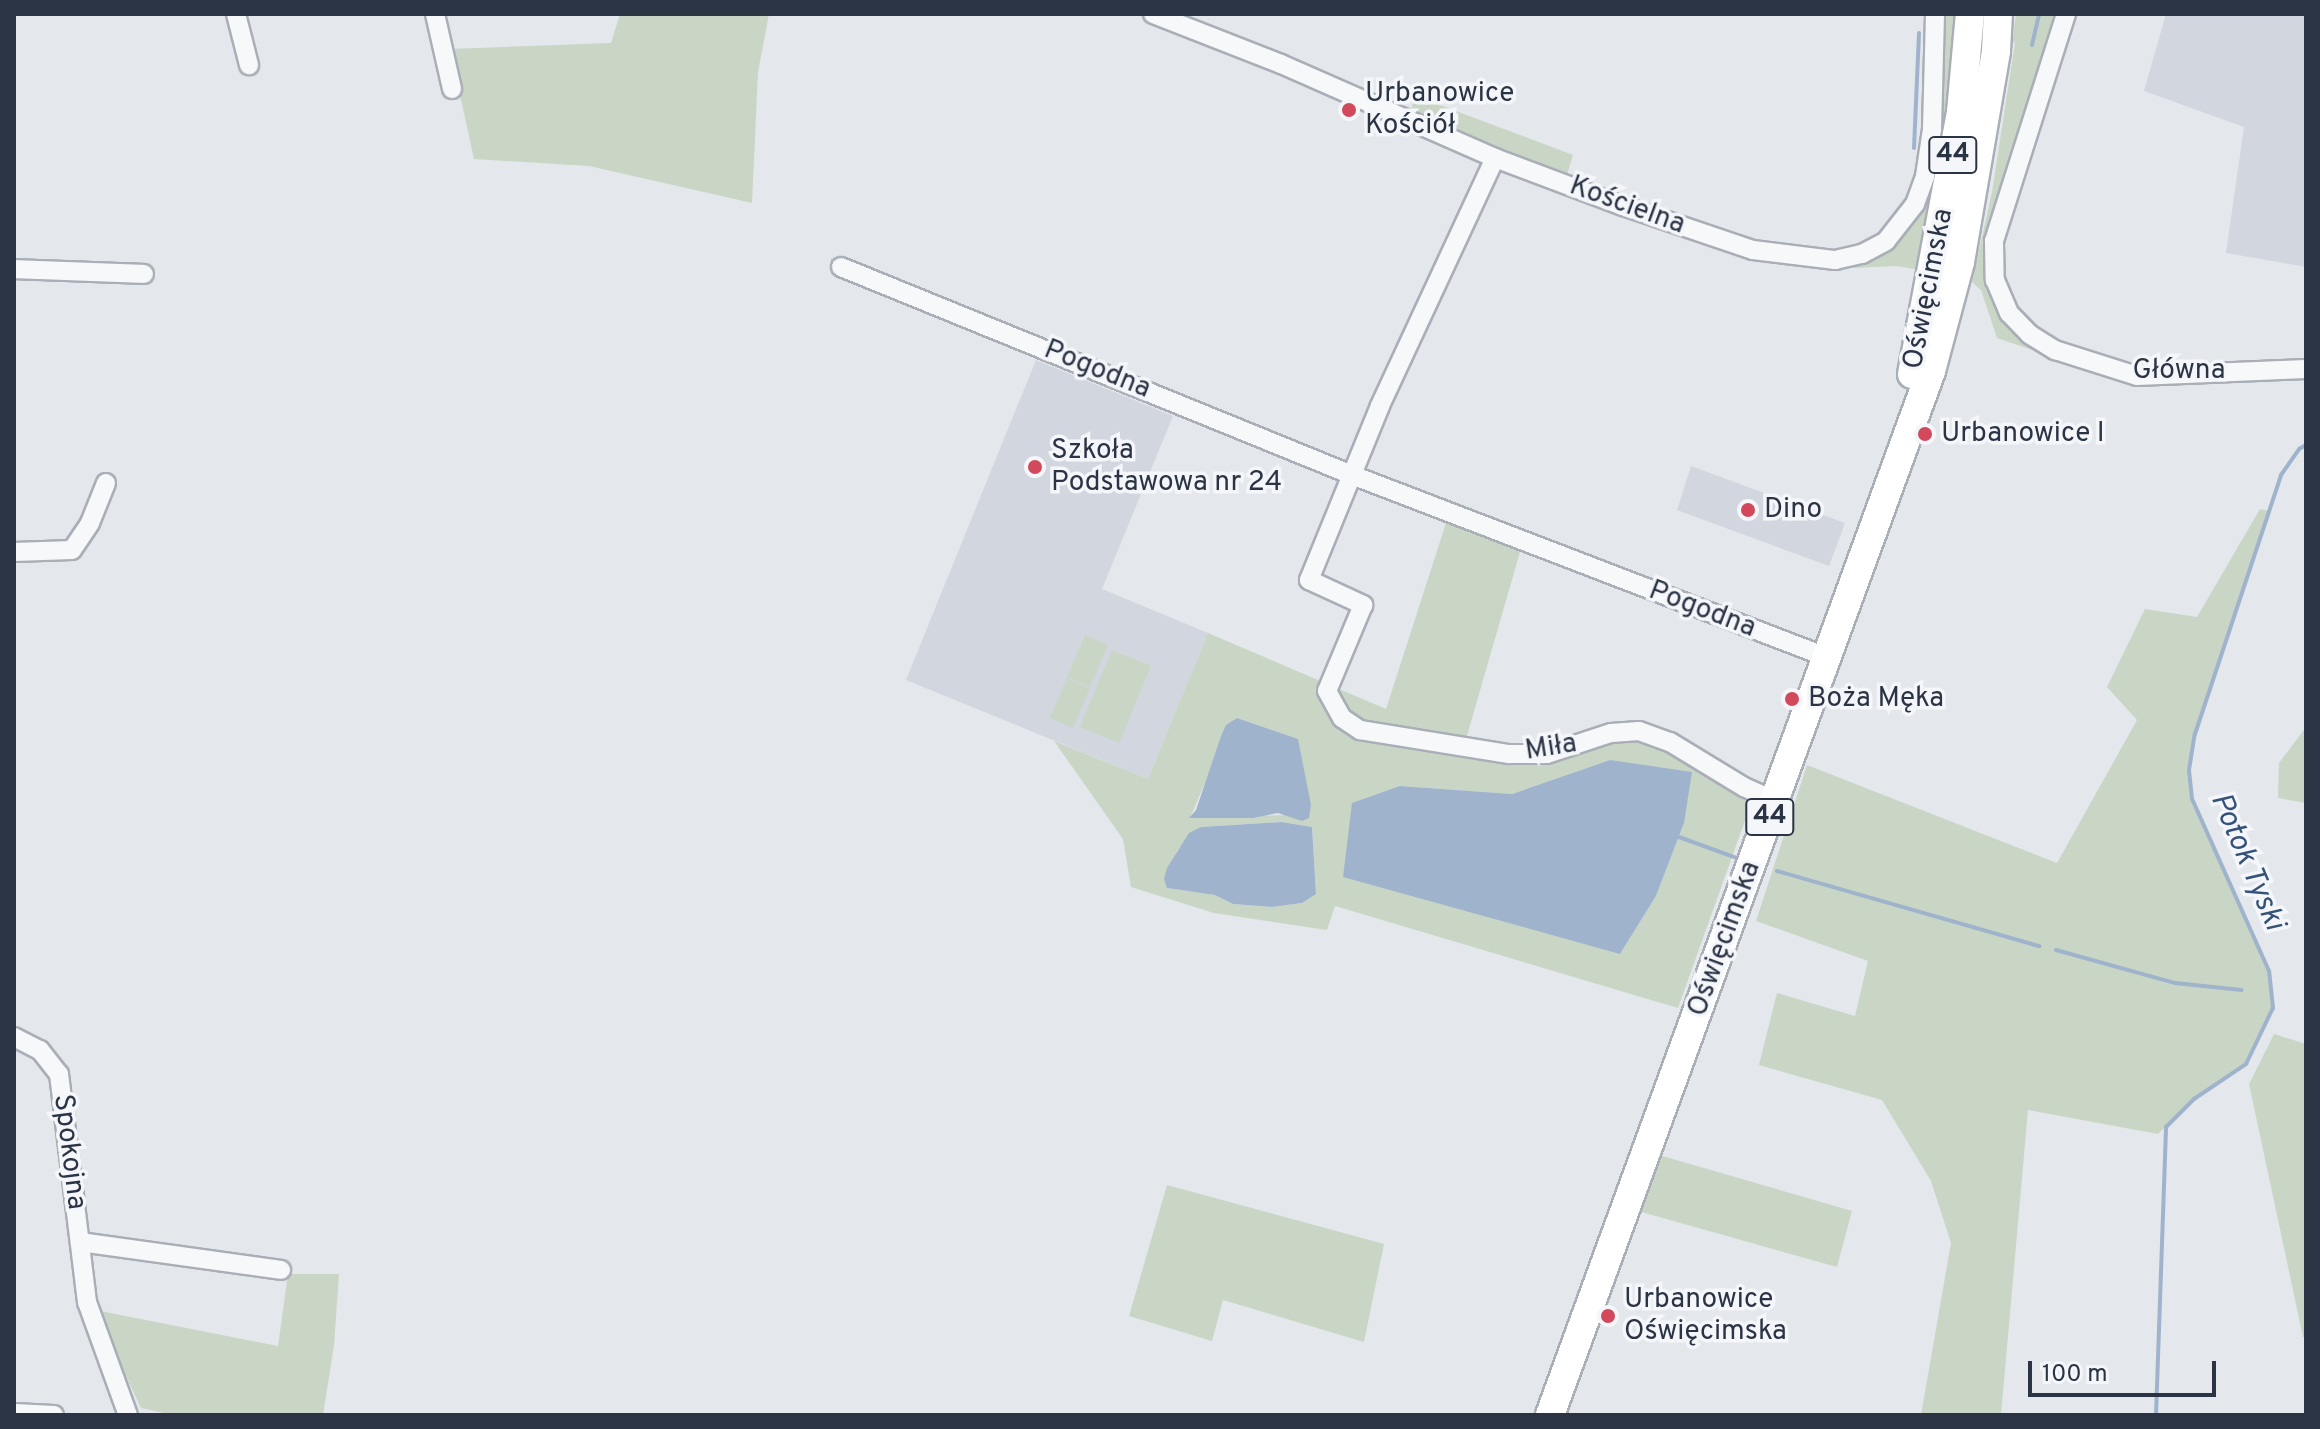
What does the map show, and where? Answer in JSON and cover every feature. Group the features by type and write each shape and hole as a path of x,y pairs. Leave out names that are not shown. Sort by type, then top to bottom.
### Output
{"highway":[{"name":"44","path":"1996,51 1998,14"},
{"path":"1996,51 2008,14"},
{"name":"Oświęcimska","path":"1896,462 1949,181 1970,16"},
{"name":"Oświęcimska","path":"1550,1415 1829,658 1896,462 1926,385 1952,299 1996,51"}],"street":[{"path":"236,14 249,65"},
{"path":"435,14 452,89"},
{"name":"Kościelna","path":"1153,14 1281,64 1495,158 1753,250 1835,260 1862,254 1896,231 1919,195 1932,129 1935,14"},
{"name":"Oświęcimska","path":"2055,350 2029,334 2009,313 1997,289 1993,259 2002,208 2066,14"},
{"path":"1352,475 1495,158"},
{"name":"Pogodna","path":"841,267 1352,475 1829,658"},
{"path":"14,269 144,274"},
{"name":"Główna","path":"2055,350 2114,370 2149,377 2306,369"},
{"name":"Miła","path":"1352,475 1309,580 1363,605 1327,691 1342,718 1360,730 1509,754 1547,754 1611,733 1639,731 1670,742 1744,787 1776,801"},
{"path":"14,552 72,550 90,523 106,483"},
{"name":"Spokojna","path":"14,1037 40,1050 59,1074 87,1302 128,1415"},
{"name":"Spokojna","path":"80,1242 281,1270"},
{"path":"14,1413 54,1415"}],"shaded area":[{"path":"2166,14 2306,14 2306,267 2226,253 2244,127 2144,91"},
{"path":"1036,360 1173,416 1102,589 1208,633 1148,779 906,680"},
{"path":"1691,466 1845,523 1829,566 1677,510"}],"green space":[{"path":"620,14 769,14 758,72 752,203 589,166 474,159 450,49 611,43"},
{"path":"1941,14 1960,14 1949,114 1921,270 1896,266 1854,268 1855,263 1897,240 1919,210"},
{"path":"2016,14 2059,14 1988,231 1985,273 1990,294 2007,325 2041,353 1997,338 1981,290 1972,282 1992,192 2015,43 2012,41"},
{"path":"1416,96 1573,155 1567,175 1410,111"},
{"path":"2260,509 2269,511 2195,734 2189,770 2192,799 2269,971 2273,1008 2246,1064 2194,1099 2158,1134 2028,1110 2001,1415 1921,1415 1951,1243 1931,1181 1882,1100 1759,1065 1777,993 1855,1016 1868,961 1756,921 1807,765 2057,863 2137,720 2107,687 2145,609 2197,617"},
{"path":"1447,520 1520,552 1462,753 1557,759 1629,736 1703,768 1752,801 1678,1008 1335,906 1327,930 1214,913 1131,887 1123,839 1054,741 1148,779 1208,633 1386,709","holes":["1237,718 1298,739 1287,815 1190,818 1218,752 1221,736","1610,760 1684,823 1656,896 1620,954 1400,786 1512,794","1282,822 1312,827 1316,893 1302,903 1271,907 1233,904 1216,895 1167,888 1177,851 1201,827"]},
{"path":"1085,635 1108,645 1090,687 1067,677"},
{"path":"1112,650 1151,666 1119,743 1080,727"},
{"path":"1067,678 1090,688 1073,728 1050,718"},
{"path":"2306,727 2306,803 2278,798 2279,763"},
{"path":"2274,1034 2306,1044 2306,1337 2303,1337 2249,1084"},
{"path":"1659,1155 1852,1211 1837,1267 1638,1211"},
{"path":"1167,1185 1384,1244 1364,1342 1223,1300 1212,1341 1129,1316"},
{"path":"288,1274 339,1274 334,1345 323,1415 173,1415 141,1408 95,1310 278,1346"}],"water":[{"path":"1237,718 1298,739 1311,805 1309,818 1302,821 1278,813 1253,818 1189,818 1196,810 1226,725"},
{"path":"1610,760 1692,772 1684,823 1656,896 1620,954 1343,877 1352,803 1400,786 1512,794"},
{"path":"1282,822 1312,827 1316,894 1302,903 1272,907 1233,904 1215,895 1167,888 1164,879 1167,868 1189,833 1201,827"}],"waterway":[{"path":"2032,45 2039,14"},
{"path":"1914,148 1919,33"},
{"name":"Potok Tyski","path":"2156,1415 2166,1127 2194,1099 2246,1064 2273,1008 2269,971 2192,799 2189,770 2195,734 2281,475 2299,449 2306,445"},
{"path":"1679,837 1739,859"},
{"path":"1777,871 2039,946"},
{"path":"2056,950 2175,983 2242,990"}],"place":[{"name":"Urbanowice Kościół","path":"1349,110"},
{"name":"Urbanowice I","path":"1925,434"},
{"name":"Szkoła Podstawowa nr 24","path":"1035,467"},
{"name":"Dino","path":"1748,510"},
{"name":"Boża Męka","path":"1792,699"},
{"name":"Urbanowice Oświęcimska","path":"1608,1316"}]}
